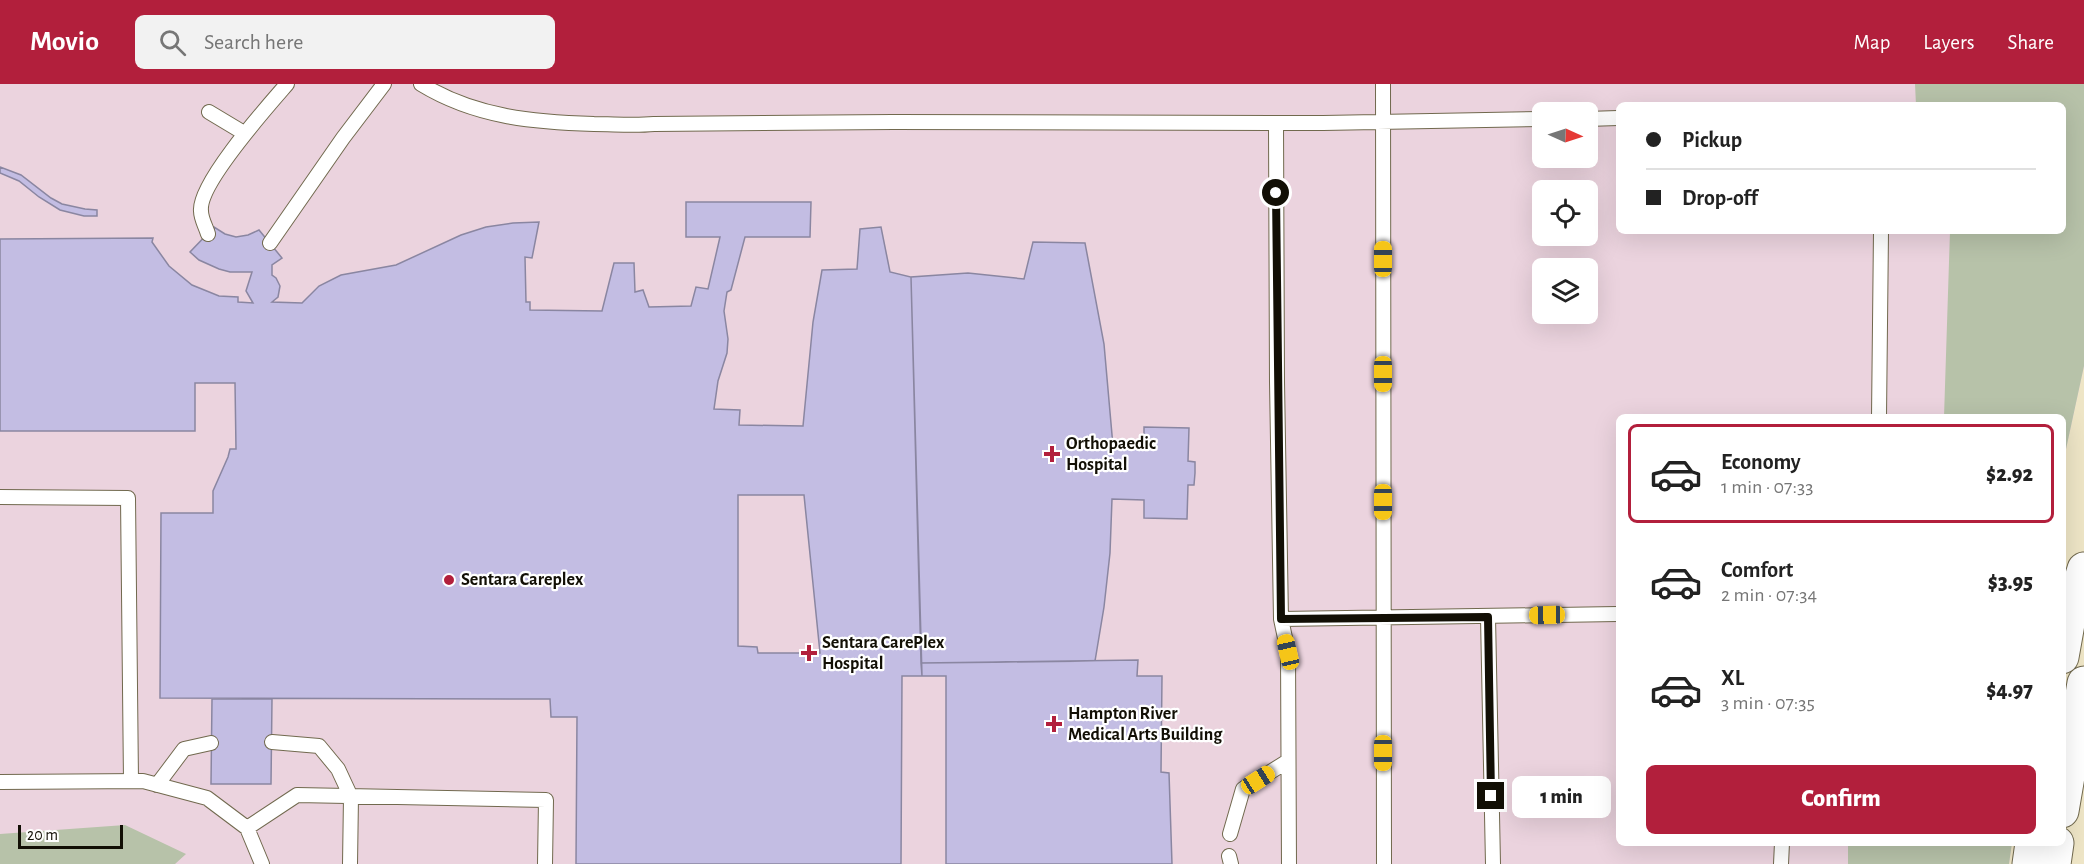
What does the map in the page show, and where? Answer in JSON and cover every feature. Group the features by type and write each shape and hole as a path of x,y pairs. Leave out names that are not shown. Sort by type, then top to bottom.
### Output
{"main road":[{"path":"2066,635 2084,569"},
{"path":"2066,788 2084,683"},
{"path":"2029,864 2032,846"},
{"path":"2054,864 2057,846"}],"lane":[{"path":"208,234 200,210 210,184 244,133 288,84"},
{"path":"270,243 343,138 384,84"},
{"path":"421,84 479,111 512,118 631,126 893,122 1276,123 1532,119"},
{"path":"1383,84 1384,864"},
{"path":"209,112 244,133"},
{"path":"1598,118 1616,118"},
{"path":"1276,123 1276,370 1281,619 1288,652 1289,864"},
{"path":"1879,414 1881,234"},
{"path":"0,497 128,498 131,781"},
{"path":"1281,619 1616,614"},
{"path":"1488,617 1493,864"},
{"path":"272,742 320,746 338,769 351,797 350,864"},
{"path":"157,785 184,749 211,743"},
{"path":"1230,834 1243,789 1288,761"},
{"path":"0,782 143,781 207,798 247,828 262,864"},
{"path":"247,828 297,795 546,800 545,864"},
{"path":"1782,846 1782,864"}],"shaded area":[{"name":"Sentara CarePlex Hospital","path":"0,84 2084,84 2084,366 2066,449 2066,414 1616,414 1616,846 2012,846 2009,864 0,864"}],"green space":[{"path":"1915,84 2084,84 2084,366 2066,449 2066,414 1944,414 1950,234 2066,234 2066,102 1916,102"},
{"path":"125,825 186,854 175,864 0,864 0,834"},
{"path":"1848,846 2012,846 2009,864 1848,864"}],"building":[{"path":"0,167 21,175 62,204 97,210 97,216 84,216 60,210 19,181 0,173"},
{"name":"Sentara Careplex","path":"686,202 811,202 810,237 745,237 731,290 727,292 724,311 728,339 727,353 718,381 714,409 740,410 739,425 803,426 813,322 822,270 857,269 860,229 881,227 890,272 911,277 922,676 902,676 901,864 576,864 577,717 551,717 550,699 160,698 161,513 213,513 213,491 230,449 236,449 235,383 195,383 195,431 0,431 0,239 153,238 152,242 169,266 192,285 219,296 238,297 238,302 253,303 246,291 252,272 230,272 219,269 199,260 190,252 214,227 225,234 236,237 259,230 282,258 272,265 272,275 280,286 278,297 272,302 302,303 319,286 341,275 396,265 461,235 486,227 539,222 532,258 525,257 526,302 530,302 530,310 602,311 614,263 634,263 635,292 643,290 649,307 691,306 696,287 708,289 720,237 686,237","holes":["738,495 804,495 820,653 758,653 757,647 738,646"]},
{"name":"Orthopaedic Hospital","path":"1033,242 1085,243 1104,344 1113,446 1144,447 1144,427 1189,428 1188,461 1195,462 1195,473 1194,485 1188,485 1187,519 1144,518 1144,500 1112,499 1110,553 1095,661 921,663 911,277 968,273 1024,279"},
{"name":"Hampton River Medical Arts Building","path":"1138,660 1137,676 1162,676 1161,772 1169,773 1172,864 946,864 946,676 922,676 921,663"},
{"path":"212,699 272,699 271,784 211,784"}],"place":[{"name":"Orthopaedic Hospital","path":"1052,454"},
{"name":"Sentara Careplex","path":"449,580"},
{"name":"Sentara CarePlex Hospital","path":"809,653"},
{"name":"Hampton River Medical Arts Building","path":"1054,724"}],"route":[{"path":"1276,193 1281,619 1488,617 1491,796"}]}
